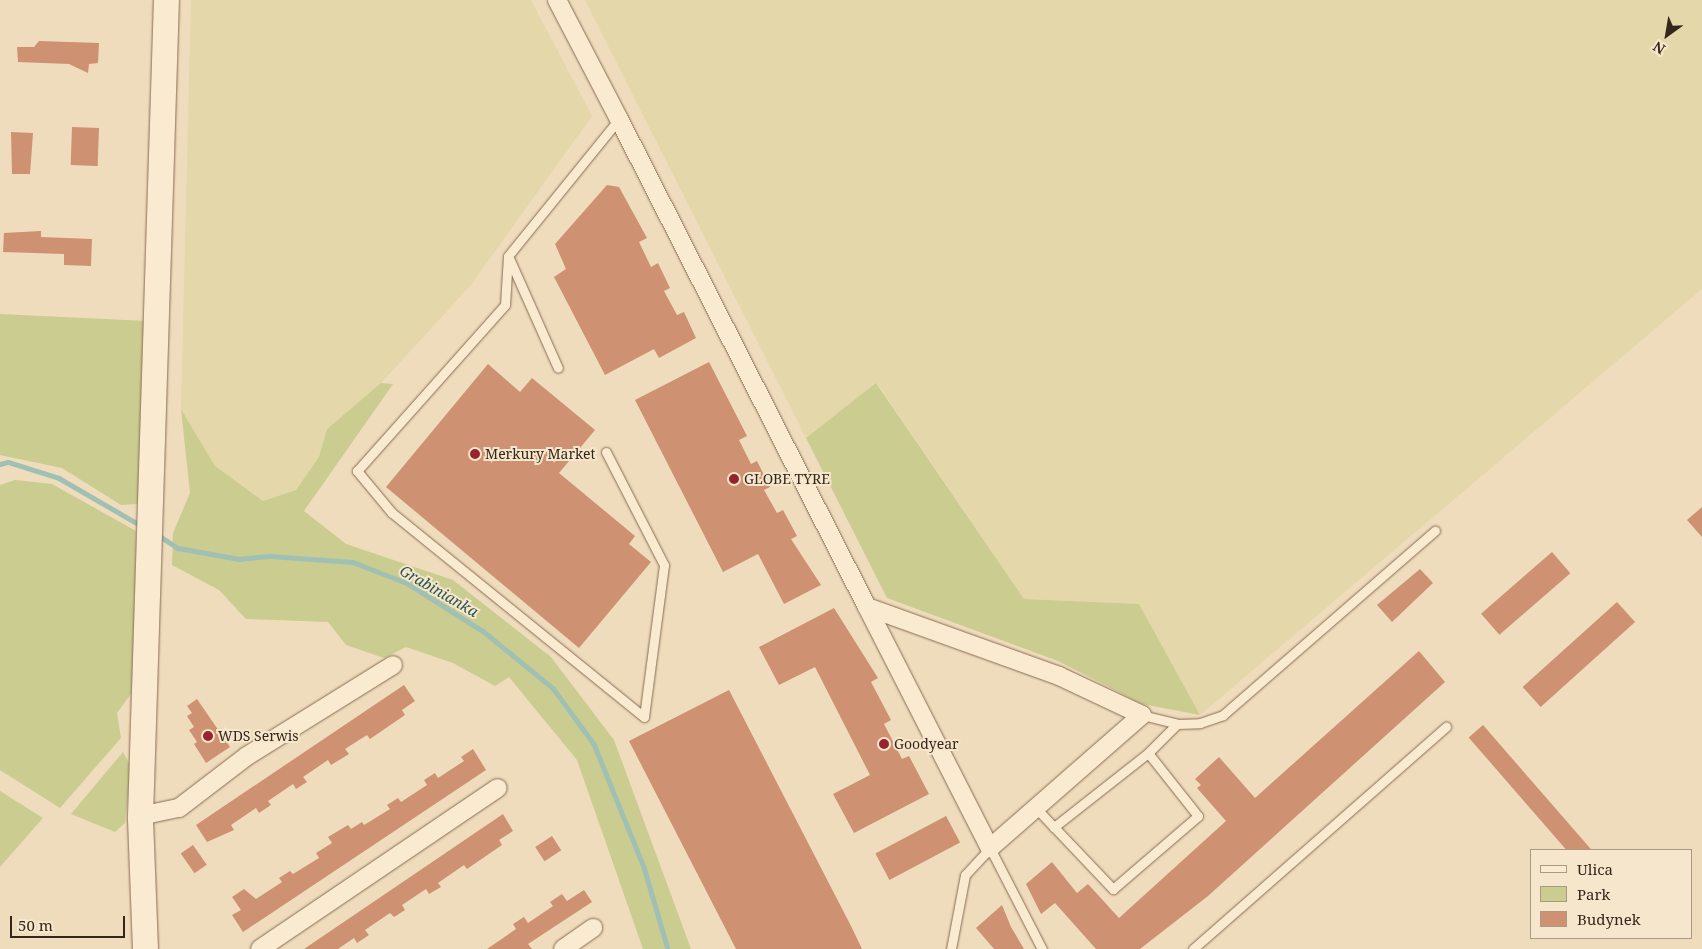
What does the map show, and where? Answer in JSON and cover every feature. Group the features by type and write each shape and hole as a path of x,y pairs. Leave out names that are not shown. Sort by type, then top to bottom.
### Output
{"street":[{"path":"145,949 140,816 166,0"},
{"path":"557,0 990,848 1142,715 1059,676 867,607"},
{"path":"140,816 179,808 247,756 393,665"},
{"path":"260,949 498,788"},
{"path":"563,949 593,928"}],"lane":[{"path":"606,452 664,565 644,717 392,513 356,471 505,305 508,256 618,119"},
{"path":"508,256 558,368"},
{"path":"1142,715 1178,724 1200,724 1223,716 1435,531"},
{"path":"1054,827 1148,753 1178,724"},
{"path":"1192,949 1446,727"},
{"path":"1037,808 1113,889 1198,816 1148,753"},
{"path":"951,949 966,875 990,848 1042,949"}],"shaded area":[{"path":"191,0 531,0 592,116 471,285 381,383 327,429 319,457 296,490 263,501 215,466 181,409"},
{"path":"585,0 1702,0 1702,289 1200,715 1139,604 1024,599 877,383 806,438"}],"green space":[{"path":"0,314 146,321 138,504 121,505 62,468 0,455"},
{"path":"381,383 393,384 304,511 346,544 453,580 551,657 614,740 691,949 643,949 577,760 509,677 495,686 453,663 406,647 384,658 346,645 328,622 246,619 219,590 172,565 173,533 190,493 181,409 215,466 263,501 296,490 319,457 327,429"},
{"path":"876,383 1024,599 1139,604 1200,715 1142,704 1058,661 887,598 806,438"},
{"path":"15,480 52,484 136,531 133,691 117,713 121,738 60,808 0,770 0,485"},
{"path":"123,752 131,767 125,823 115,832 71,814"},
{"path":"0,791 43,818 0,867"}],"building":[{"path":"39,41 99,43 98,63 89,64 88,73 69,64 18,62 17,47 34,47"},
{"path":"72,127 99,128 98,166 71,165"},
{"path":"11,132 33,133 30,174 12,174"},
{"path":"607,185 619,187 647,238 639,242 651,267 658,263 670,288 664,291 677,315 684,312 696,338 659,358 654,349 605,375 554,277 566,269 555,244"},
{"path":"41,231 41,237 92,239 91,266 64,265 64,254 3,252 4,233"},
{"path":"709,362 747,436 739,440 751,464 757,461 770,487 764,490 777,513 783,510 797,536 791,539 821,585 784,604 758,554 723,572 635,400"},
{"path":"488,364 520,392 532,378 595,430 559,473 635,536 629,544 651,562 579,648 386,487"},
{"path":"1702,507 1702,537 1687,520"},
{"path":"1552,552 1570,573 1499,635 1481,614"},
{"path":"1420,569 1433,583 1392,622 1377,605"},
{"path":"1617,602 1635,622 1541,707 1523,687"},
{"path":"834,608 878,678 871,682 891,720 884,724 902,759 909,756 929,794 854,833 833,794 870,775 815,667 779,685 759,647"},
{"path":"1419,651 1445,682 1208,896 1140,949 1096,949 1055,903 1041,914 1026,884 1052,862 1077,893 1088,884 1119,918 1226,821 1197,788 1201,785 1195,779 1219,757 1255,798"},
{"path":"404,685 415,701 402,710 405,715 370,739 367,735 345,749 349,754 331,765 328,760 303,777 307,782 296,789 293,784 268,801 271,805 259,813 256,808 231,825 234,830 207,842 196,825"},
{"path":"729,690 862,949 736,949 629,741"},
{"name":"WDS Serwis","path":"197,699 230,747 206,763 194,744 197,742 189,730 194,727 187,716 192,713 187,706"},
{"path":"1483,725 1591,849 1566,849 1469,737"},
{"path":"473,749 486,770 243,932 232,915 241,910 232,897 244,889 256,899 282,882 279,878 290,871 293,874 319,858 316,853 332,843 328,837 348,825 351,829 362,822 364,825 390,809 387,805 398,798 401,802 427,785 424,780 435,773 438,778 464,761 461,757"},
{"path":"503,814 513,831 499,840 502,845 467,869 464,865 438,883 441,887 429,894 426,889 402,905 405,910 394,917 390,913 365,930 369,935 357,943 354,938 338,949 304,949"},
{"path":"946,816 960,842 889,880 875,854"},
{"path":"552,836 561,850 544,861 535,847"},
{"path":"193,845 207,865 194,873 181,854"},
{"path":"584,890 592,902 528,944 532,949 487,949 516,929 513,924 524,917 528,923 553,906 550,902 562,894 567,901"},
{"path":"1002,905 1011,927 1024,949 994,949 976,928"}],"waterway":[{"name":"Grabinianka","path":"0,464 8,462 59,478 140,525"},
{"name":"Grabinianka","path":"158,535 178,548 239,559 270,556 353,562 407,583 483,631 553,688 594,744 644,867 668,949"}],"place":[{"name":"Merkury Market","path":"475,454"},
{"name":"GLOBE TYRE","path":"734,479"},
{"name":"WDS Serwis","path":"208,736"},
{"name":"Goodyear","path":"884,744"}]}
